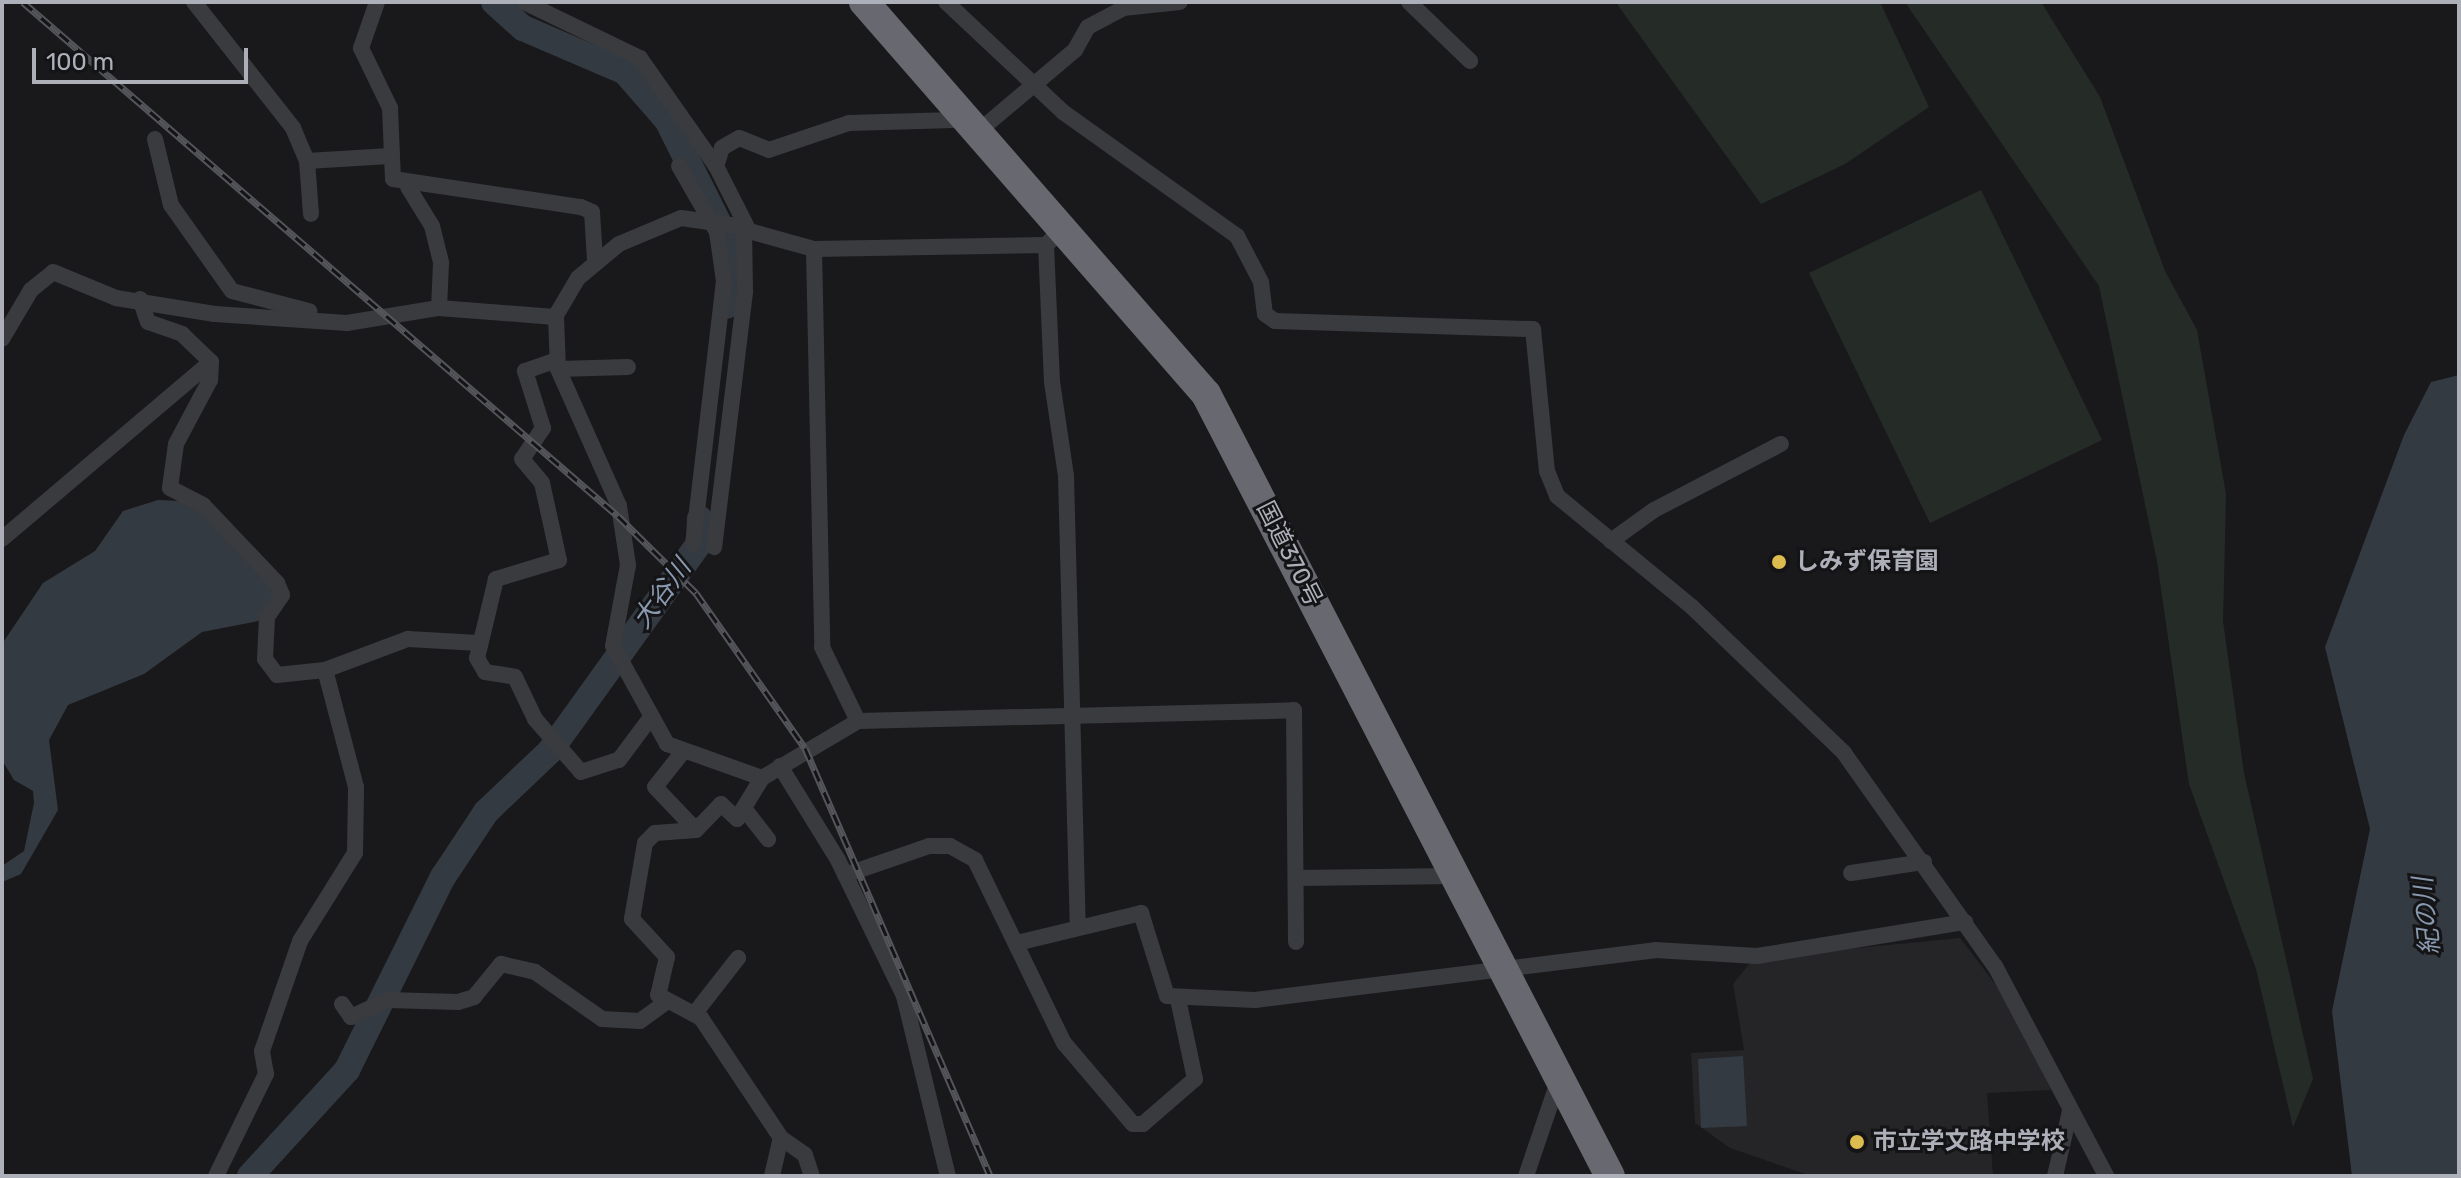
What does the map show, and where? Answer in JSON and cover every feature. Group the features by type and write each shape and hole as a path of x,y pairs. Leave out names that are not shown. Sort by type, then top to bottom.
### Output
{"highway":[{"name":"国道370号","path":"864,2 972,121 1054,237 1206,394 1610,1176"}],"street":[{"path":"194,2 293,128 307,161 311,214"},
{"path":"377,2 361,48 390,108 393,179 408,187 488,188 538,205 581,207 592,212 595,260"},
{"path":"524,2 552,22 640,58 716,166 745,292 714,547"},
{"path":"946,2 1063,112 1237,236 1261,282 1265,314 1275,321 1533,329 1550,485 1611,541 1692,607 1844,753 1965,922 2106,1176"},
{"path":"716,166 730,140 769,150 849,123 972,121 1034,83 1075,50 1088,27 1123,8 1180,2"},
{"path":"1409,2 1470,61"},
{"path":"155,139 171,205 232,291 295,310 376,321"},
{"path":"307,161 390,156"},
{"path":"679,166 728,226 693,544"},
{"path":"408,187 432,226 435,264 441,263 439,308"},
{"path":"762,778 682,753 648,721 613,646 628,565 619,506 558,365 556,317 595,260 681,218 728,226 814,249 1054,237 1052,382 1066,476 1078,925"},
{"path":"814,249 822,647 858,721"},
{"path":"2,339 31,290 53,272 116,298 140,299 215,314 376,321 439,308 556,317"},
{"path":"140,299 148,322 182,334 211,362 210,380 195,401 176,444 170,488 203,505 277,583 282,595 267,617 265,659 277,675 325,670 408,639 479,643"},
{"path":"2,539 211,362"},
{"path":"628,367 558,365 525,371 543,428 522,459 542,483 559,560 496,579 479,643 485,672 515,677 535,719 581,772 619,760 648,721"},
{"path":"172,394 195,401"},
{"path":"1611,541 1781,444"},
{"path":"218,1174 266,1074 262,1051 300,941 355,853 356,787 325,670"},
{"path":"812,1176 805,1155 781,1138 742,1071 695,1013 665,1003 658,995 667,957 632,919 640,852 655,833 696,830 721,804 737,819 746,811 762,778 858,721 1294,710 1296,942"},
{"path":"682,753 655,787 696,830"},
{"path":"780,766 845,875 904,996 948,1176"},
{"path":"746,811 768,839"},
{"path":"845,875 911,850 950,846 975,860 1064,1043 1133,1124 1143,1124 1195,1079 1178,999"},
{"path":"1851,873 1924,862"},
{"path":"1296,878 1456,876"},
{"path":"1017,943 1078,925 1141,913 1167,996 1178,999 1301,998 1655,950 1757,956 1965,922"},
{"path":"695,1013 738,958"},
{"path":"342,1004 351,1017 387,1000 458,1002 474,997 501,964 535,972 602,1019 640,1021 665,1003"},
{"path":"1526,1176 1560,1078"},
{"path":"2055,1176 2070,1111"},
{"path":"772,1176 781,1138"}],"shaded area":[{"path":"1880,2 1929,107 1845,164 1761,204 1617,4"},
{"path":"1905,2 2041,2 2100,97 2165,271 2197,330 2226,494 2223,621 2244,773 2313,1079 2293,1127 2256,969 2189,784 2157,561 2099,286"},
{"path":"1981,190 2102,440 1930,523 1809,273"},
{"path":"1960,938 2015,1010 2051,1090 1987,1093 1993,1176 1811,1176 1730,1148 1695,1123 1691,1053 1744,1050 1733,984 1754,958"}],"water":[{"name":"紀の川","path":"2459,375 2459,1176 2352,1176 2332,1011 2370,829 2325,647 2404,435 2431,382"},
{"path":"158,500 180,501 222,523 269,573 277,604 258,621 202,632 144,674 68,705 49,740 58,810 21,874 2,882 2,866 24,851 34,803 33,791 14,780 2,760 2,644 43,583 95,551 123,511"},
{"path":"1743,1056 1747,1126 1701,1128 1698,1059"}],"waterway":[{"name":"大谷川","path":"494,2 523,28 625,72 667,120 733,252 727,306"},
{"name":"大谷川","path":"250,1176 347,1070 443,877 486,812 550,751 699,544 700,519"}],"railway":[{"path":"23,2 618,516 696,593 805,748 990,1176"}],"place":[{"name":"しみず保育園","path":"1779,562"},
{"name":"市立学文路中学校","path":"1857,1142"}]}
